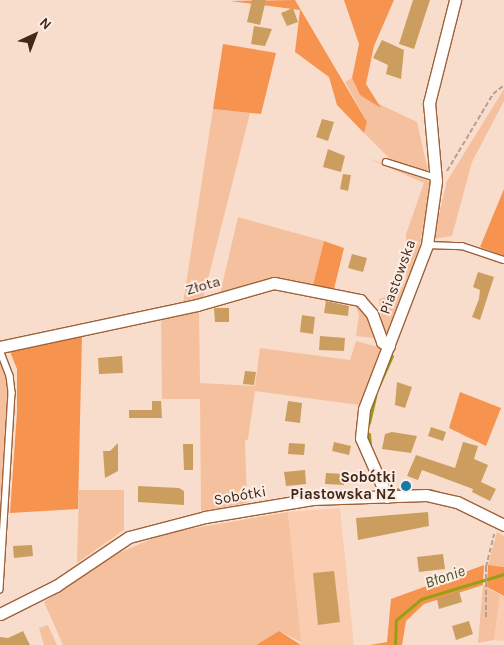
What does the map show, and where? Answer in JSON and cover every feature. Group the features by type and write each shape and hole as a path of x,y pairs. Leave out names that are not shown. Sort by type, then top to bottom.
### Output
{"street":[{"name":"Piastowska","path":"387,497 361,438 364,409 427,245 436,179 428,103 455,0"},
{"name":"Złota","path":"0,349 197,305 274,283 360,300 372,314 382,342 388,346"},
{"name":"Sobótki","path":"0,614 56,586 128,537 158,526 312,499 387,497 440,498 501,523"}],"lane":[{"path":"386,162 436,179"},
{"path":"427,245 462,246 504,260"},
{"path":"0,349 10,376 12,393 0,590"}],"path":[{"path":"436,179 444,177 493,94 504,85"},
{"path":"486,616 486,567 501,523"}],"shaded area":[{"path":"295,0 367,122 364,133 337,105 329,77 295,52 300,10 230,1"},
{"path":"344,0 394,0 374,46 366,84 381,108 360,95 352,78 359,44"},
{"path":"223,44 276,53 261,114 213,109"},
{"path":"352,78 360,95 417,122 428,171 393,162 364,133 367,122 345,82"},
{"path":"504,89 504,101 472,162 452,236 433,239 447,181"},
{"path":"213,109 250,113 203,299 183,304"},
{"path":"365,157 431,182 418,256 388,337 383,334 379,299 400,291 406,279 406,234 424,183"},
{"path":"504,189 504,256 480,247"},
{"path":"238,217 324,241 313,285 279,278 220,294"},
{"path":"324,241 344,248 334,289 313,285"},
{"path":"353,301 364,310 374,338 356,336 359,314"},
{"path":"199,309 200,383 255,386 260,348 350,360 356,341 381,348 359,405 255,391 248,439 245,441 247,503 201,511 200,399 162,399 161,316"},
{"path":"82,334 78,509 10,513 17,412 17,369 9,349"},
{"path":"0,358 7,374 7,411 0,505"},
{"path":"460,392 501,408 486,446 449,428"},
{"path":"79,490 124,490 124,530 77,563"},
{"path":"340,508 354,645 301,645 288,512"},
{"path":"288,512 301,642 279,631 256,645 63,645 44,602 116,554 166,533"},
{"path":"497,532 504,536 504,567 488,565"},
{"path":"484,565 483,585 424,604 406,621 402,645 370,645 387,642 391,599"},
{"path":"488,565 504,567 504,596 487,587"},
{"path":"483,585 500,595 494,640 478,643"},
{"path":"500,595 504,596 504,641 494,640"},
{"path":"48,625 57,645 44,645 39,628"},
{"path":"279,631 301,645 256,645"}],"building":[{"path":"252,0 266,0 260,25 247,22"},
{"path":"413,0 430,0 414,49 399,44"},
{"path":"293,8 298,22 287,26 281,13"},
{"path":"254,26 272,29 265,46 251,44"},
{"path":"382,40 404,50 401,79 386,74 388,65 373,58"},
{"path":"322,119 334,122 328,141 316,137"},
{"path":"328,149 345,156 341,172 323,167"},
{"path":"343,174 351,175 348,191 340,189"},
{"path":"352,254 367,258 363,272 348,268"},
{"path":"478,272 494,277 480,320 472,317 479,299 480,290 473,287"},
{"path":"326,301 349,306 348,316 324,313"},
{"path":"214,308 229,308 229,322 215,322"},
{"path":"302,315 315,317 313,334 300,332"},
{"path":"320,336 345,338 344,351 319,350"},
{"path":"122,356 123,373 99,374 98,358"},
{"path":"245,371 256,372 254,385 243,384"},
{"path":"397,382 412,387 405,408 395,405"},
{"path":"152,401 161,401 162,418 129,418 129,410 152,410"},
{"path":"288,401 302,403 300,423 285,421"},
{"path":"431,427 446,432 443,441 428,436"},
{"path":"392,432 417,436 411,453 382,449 385,434"},
{"path":"334,442 351,446 349,455 332,451"},
{"path":"463,442 478,446 474,459 488,465 481,482 496,489 490,501 472,492 473,489 422,470 418,480 407,476 416,455 455,468"},
{"path":"118,443 118,471 105,478 103,451 110,451"},
{"path":"289,443 305,444 304,455 288,454"},
{"path":"183,444 193,444 193,470 184,470"},
{"path":"305,470 306,484 286,486 284,472"},
{"path":"326,473 344,474 344,485 325,484"},
{"path":"138,486 179,488 184,491 184,505 138,502"},
{"path":"428,512 429,526 358,540 356,518"},
{"path":"32,545 33,556 14,558 13,546"},
{"path":"443,554 445,569 419,572 417,557"},
{"path":"334,571 340,622 318,625 313,573"},
{"path":"459,591 462,602 439,609 437,599"},
{"path":"469,621 473,634 456,640 452,626"},
{"path":"23,631 30,645 0,645 0,637 8,638"}],"waterway":[{"path":"379,385 392,356"},
{"path":"369,423 375,396"},
{"path":"369,434 370,446"},
{"path":"380,470 395,489 402,490"},
{"path":"430,490 439,493"},
{"name":"Błonie","path":"395,645 396,620 421,599 504,574"}],"place":[{"name":"Sobótki Piastowska NŻ","path":"406,486"}]}
